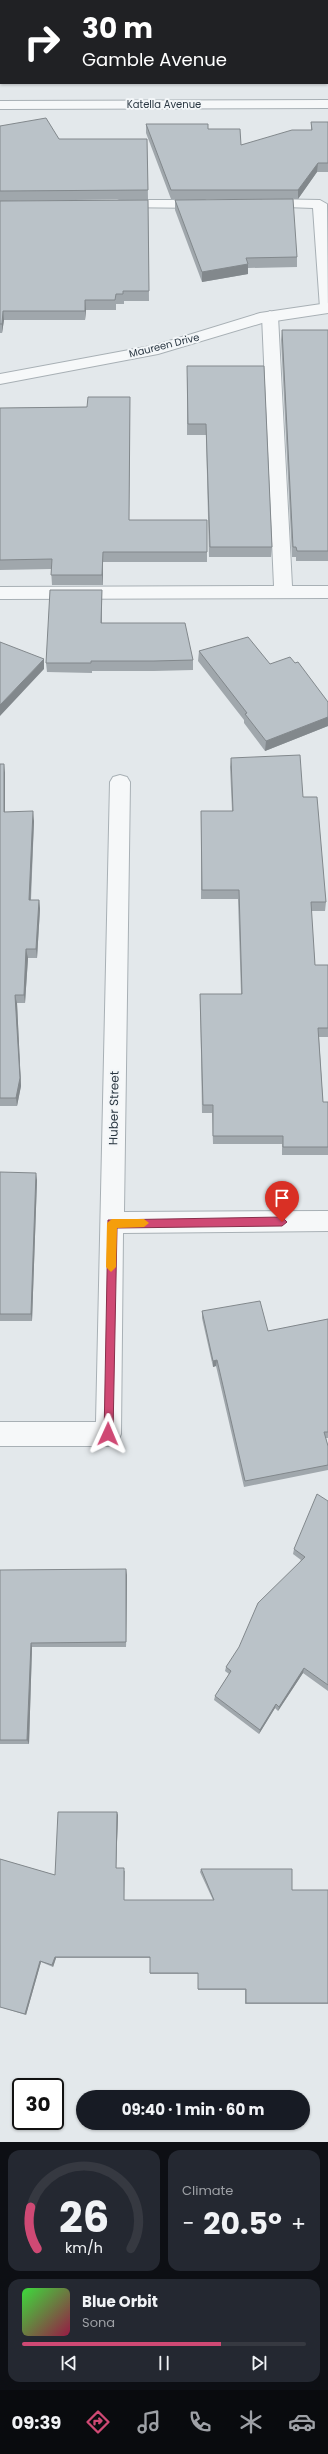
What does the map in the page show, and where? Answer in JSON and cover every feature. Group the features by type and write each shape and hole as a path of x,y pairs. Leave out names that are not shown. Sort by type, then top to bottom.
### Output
{"street":[{"name":"Katella Avenue","path":"0,105 328,104"},
{"path":"252,203 320,204 328,308"},
{"path":"102,204 220,204"},
{"name":"Maureen Drive","path":"0,379 158,349 270,316 328,308"},
{"path":"270,316 283,592"},
{"path":"0,593 328,592"},
{"name":"Huber Street","path":"0,1434 108,1434 120,782"},
{"path":"112,1223 328,1221"}],"building":[{"path":"46,118 59,139 147,139 148,190 0,191 0,126"},
{"path":"311,122 328,122 328,163 318,163 298,190 171,190 146,124 208,124 208,129 240,129 241,145 292,130 312,130"},
{"path":"293,199 297,257 246,258 248,264 202,272 175,200"},
{"path":"148,200 149,291 123,291 123,294 116,294 115,300 85,300 85,311 3,311 2,324 0,324 0,201"},
{"path":"282,330 328,330 328,551 297,551 296,547 293,547"},
{"path":"187,366 264,366 272,547 210,547 206,424 188,424"},
{"path":"88,397 130,397 129,520 207,520 207,552 103,552 102,575 51,575 52,559 0,560 0,408 87,407"},
{"path":"50,590 102,590 101,623 185,623 193,660 46,663"},
{"path":"248,637 270,664 290,657 295,663 298,662 328,702 328,717 266,741 245,714 247,713 199,651"},
{"path":"0,642 44,659 0,705"},
{"path":"300,755 303,797 317,797 326,902 311,902 315,965 328,965 328,1028 318,1028 323,1102 328,1102 328,1147 283,1147 283,1136 213,1136 213,1105 203,1105 200,994 242,994 239,890 202,890 201,811 233,811 231,758"},
{"path":"0,764 4,764 4,812 33,811 29,900 39,900 36,949 26,949 24,995 15,995 20,1078 16,1098 0,1098"},
{"path":"0,1172 36,1173 31,1314 0,1314"},
{"path":"260,1301 268,1331 328,1319 328,1432 324,1432 328,1446 328,1465 245,1481 217,1360 213,1361 202,1311"},
{"path":"317,1494 328,1501 328,1685 304,1668 279,1707 276,1704 260,1730 215,1696 231,1671 226,1667 239,1647 258,1603 305,1557 294,1549"},
{"path":"126,1569 126,1642 31,1643 27,1740 0,1740 0,1570"},
{"path":"58,1812 117,1812 116,1868 124,1868 124,1900 214,1900 201,1869 292,1869 292,1890 328,1890 328,2003 246,2003 246,1989 198,1989 198,1973 150,1973 150,1957 55,1957 52,1965 40,1961 25,2014 0,2007 0,1859 55,1875"}],"slow traffic":[{"path":"111,1267 112,1223 144,1223"}],"route":[{"path":"108,1434 112,1223 282,1222"}]}
